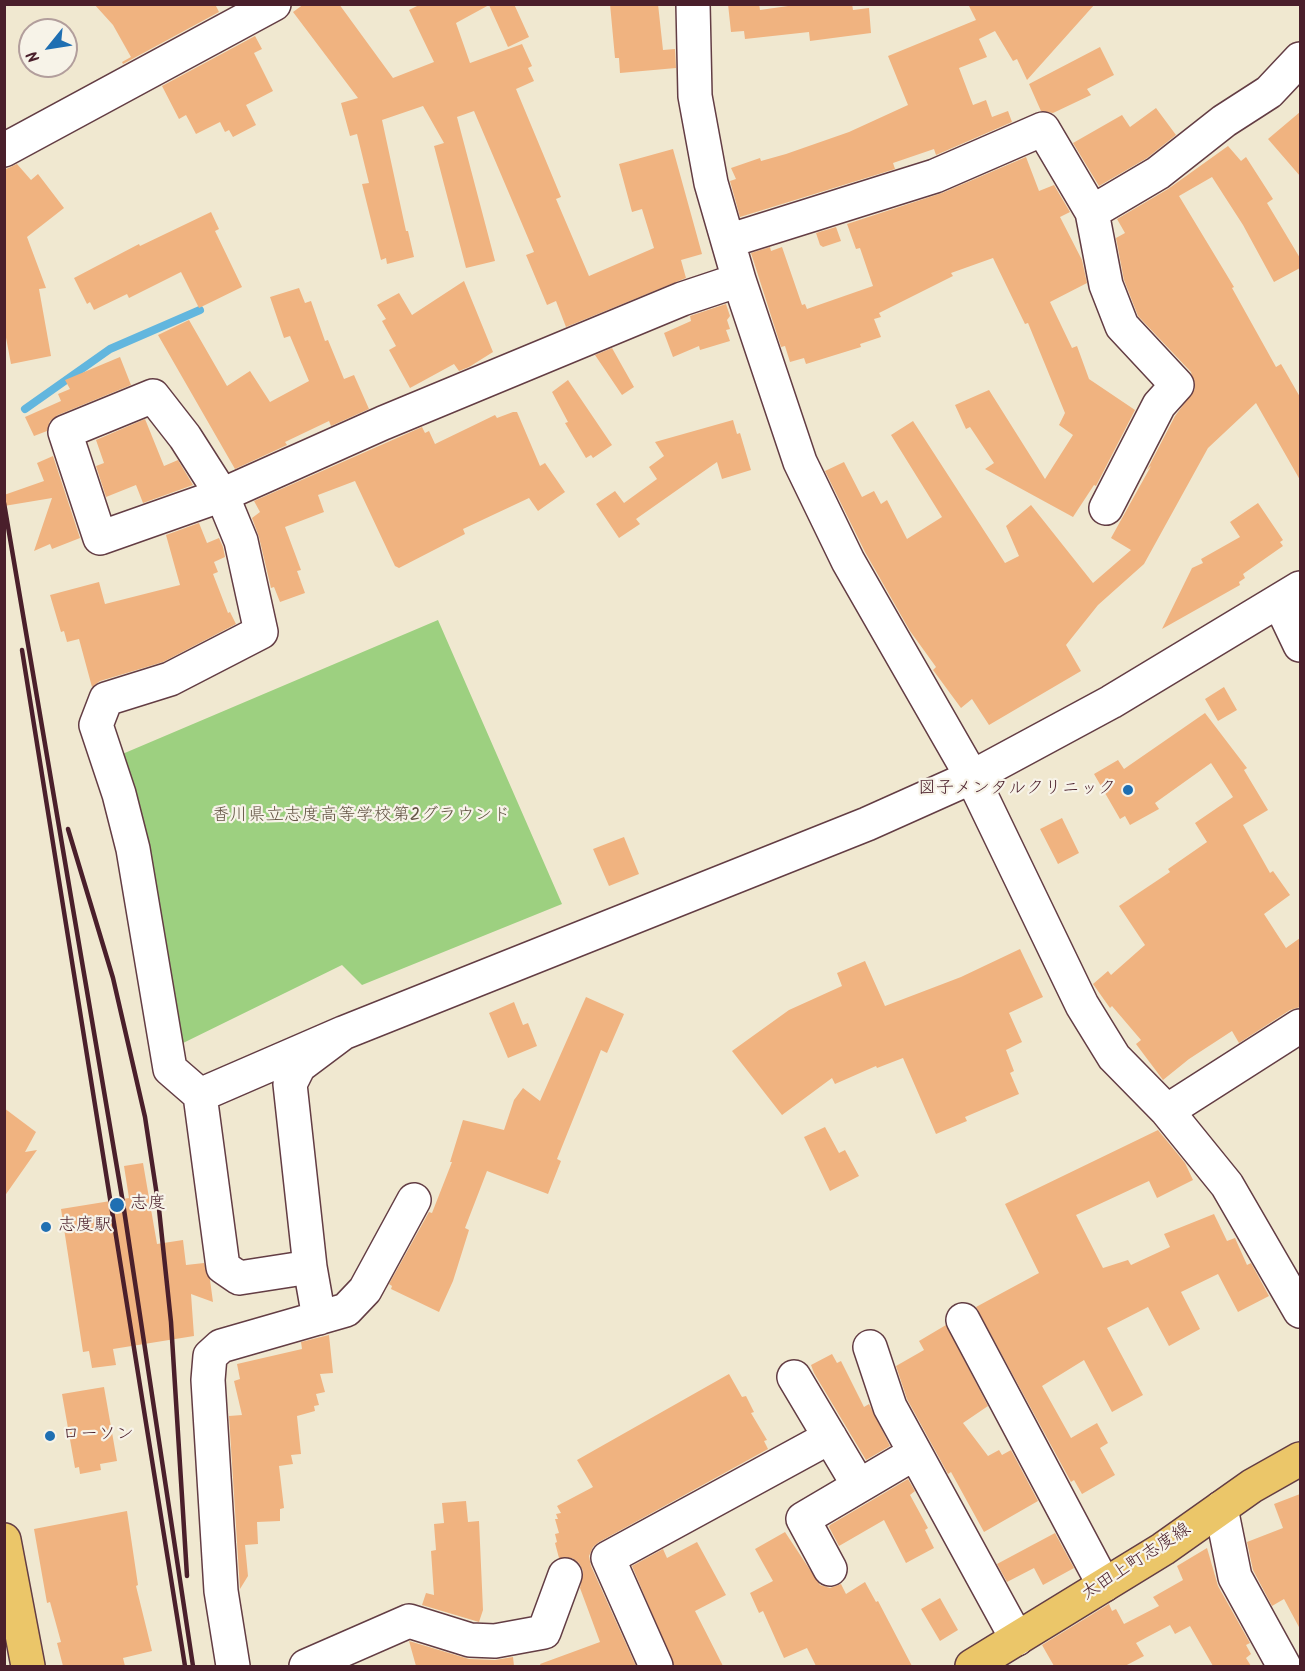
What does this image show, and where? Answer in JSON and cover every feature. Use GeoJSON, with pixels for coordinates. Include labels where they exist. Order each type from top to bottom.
{"type":"FeatureCollection","features":[{"type":"Feature","properties":{"kind":"main road","name":"太田上町志度線"},"geometry":{"type":"LineString","coordinates":[[972,1666],[1104,1585],[1252,1486],[1300,1459]]}},
{"type":"Feature","properties":{"kind":"main road"},"geometry":{"type":"LineString","coordinates":[[4,1540],[28,1666]]}},
{"type":"Feature","properties":{"kind":"street"},"geometry":{"type":"LineString","coordinates":[[4,150],[274,4]]}},
{"type":"Feature","properties":{"kind":"street"},"geometry":{"type":"LineString","coordinates":[[693,4],[695,96],[711,183],[739,280],[800,462],[848,561],[972,777],[1082,1005],[1114,1057],[1167,1111],[1227,1185],[1300,1311]]}},
{"type":"Feature","properties":{"kind":"street"},"geometry":{"type":"LineString","coordinates":[[1092,212],[1158,173],[1224,121],[1269,92],[1300,59]]}},
{"type":"Feature","properties":{"kind":"street"},"geometry":{"type":"LineString","coordinates":[[728,241],[935,176],[1043,129],[1092,212],[1106,285],[1122,326],[1177,385],[1159,405],[1106,508]]}},
{"type":"Feature","properties":{"kind":"street"},"geometry":{"type":"LineString","coordinates":[[309,1267],[239,1278],[223,1268],[200,1095],[170,1069],[133,849],[119,794],[96,725],[106,699],[170,679],[261,632],[242,541],[222,495],[184,437],[153,396],[65,432],[99,538],[222,495],[383,423],[682,299],[739,280]]}},
{"type":"Feature","properties":{"kind":"street"},"geometry":{"type":"LineString","coordinates":[[200,1095],[343,1033],[867,824],[972,777],[1111,702],[1290,595],[1300,645]]}},
{"type":"Feature","properties":{"kind":"street"},"geometry":{"type":"LineString","coordinates":[[1167,1111],[1300,1026]]}},
{"type":"Feature","properties":{"kind":"street"},"geometry":{"type":"LineString","coordinates":[[319,1318],[309,1267],[290,1084],[299,1065],[343,1033]]}},
{"type":"Feature","properties":{"kind":"street"},"geometry":{"type":"LineString","coordinates":[[232,1666],[220,1592],[208,1380],[210,1356],[221,1346],[346,1310],[365,1290],[414,1200]]}},
{"type":"Feature","properties":{"kind":"street"},"geometry":{"type":"LineString","coordinates":[[963,1320],[1104,1585]]}},
{"type":"Feature","properties":{"kind":"street"},"geometry":{"type":"LineString","coordinates":[[870,1347],[890,1407],[1017,1639]]}},
{"type":"Feature","properties":{"kind":"street"},"geometry":{"type":"LineString","coordinates":[[794,1377],[859,1486]]}},
{"type":"Feature","properties":{"kind":"street"},"geometry":{"type":"LineString","coordinates":[[656,1666],[608,1558],[830,1437]]}},
{"type":"Feature","properties":{"kind":"street"},"geometry":{"type":"LineString","coordinates":[[830,1569],[803,1519],[915,1453]]}},
{"type":"Feature","properties":{"kind":"street"},"geometry":{"type":"LineString","coordinates":[[1221,1508],[1235,1577],[1284,1666]]}},
{"type":"Feature","properties":{"kind":"street"},"geometry":{"type":"LineString","coordinates":[[306,1666],[409,1621],[470,1640],[495,1641],[544,1632],[565,1575]]}},
{"type":"Feature","properties":{"kind":"green space","name":"香川県立志度高等学校第2グラウンド"},"geometry":{"type":"Polygon","coordinates":[[[438,620],[562,904],[362,985],[342,965],[177,1046],[120,755],[438,620]]]}},
{"type":"Feature","properties":{"kind":"building"},"geometry":{"type":"Polygon","coordinates":[[[94,4],[215,4],[219,12],[123,64],[122,62],[131,57],[113,25],[94,4]]]}},
{"type":"Feature","properties":{"kind":"building"},"geometry":{"type":"Polygon","coordinates":[[[304,4],[339,4],[393,78],[434,62],[409,10],[421,4],[514,4],[529,37],[508,47],[489,5],[456,23],[470,63],[522,44],[532,66],[528,68],[534,81],[516,89],[561,197],[556,199],[589,276],[654,248],[642,209],[632,212],[619,164],[673,149],[702,254],[681,260],[686,278],[566,327],[556,301],[547,305],[526,255],[534,252],[474,111],[457,117],[495,261],[466,268],[434,146],[444,143],[423,106],[382,120],[406,231],[408,231],[414,257],[387,264],[386,258],[381,260],[362,184],[369,183],[357,134],[350,136],[341,103],[358,98],[293,12],[304,4]]]}},
{"type":"Feature","properties":{"kind":"building"},"geometry":{"type":"Polygon","coordinates":[[[610,4],[658,4],[663,50],[675,49],[676,68],[620,73],[619,58],[615,58],[610,4]]]}},
{"type":"Feature","properties":{"kind":"building"},"geometry":{"type":"Polygon","coordinates":[[[728,4],[759,4],[760,10],[802,4],[852,4],[853,10],[869,8],[871,33],[810,41],[809,32],[745,39],[744,31],[731,32],[728,4]]]}},
{"type":"Feature","properties":{"kind":"building"},"geometry":{"type":"Polygon","coordinates":[[[968,4],[1095,4],[1027,80],[1017,59],[1013,61],[995,31],[979,39],[987,57],[959,68],[973,105],[986,100],[992,117],[1008,111],[1012,122],[936,155],[934,149],[893,163],[895,169],[740,217],[730,181],[736,179],[731,168],[760,158],[761,161],[786,154],[849,132],[908,105],[888,56],[976,20],[968,4]]]}},
{"type":"Feature","properties":{"kind":"building"},"geometry":{"type":"Polygon","coordinates":[[[255,36],[262,49],[254,53],[273,91],[246,105],[256,125],[233,137],[229,130],[225,132],[220,122],[196,134],[186,115],[179,119],[162,86],[255,36]]]}},
{"type":"Feature","properties":{"kind":"building"},"geometry":{"type":"Polygon","coordinates":[[[1100,47],[1114,75],[1087,89],[1091,95],[1053,113],[1041,111],[1029,84],[1100,47]]]}},
{"type":"Feature","properties":{"kind":"building"},"geometry":{"type":"Polygon","coordinates":[[[1156,108],[1176,135],[1147,158],[1099,186],[1073,143],[1122,115],[1130,127],[1156,108]]]}},
{"type":"Feature","properties":{"kind":"building"},"geometry":{"type":"Polygon","coordinates":[[[1300,112],[1300,176],[1268,139],[1300,112]]]}},
{"type":"Feature","properties":{"kind":"building"},"geometry":{"type":"Polygon","coordinates":[[[1228,146],[1241,161],[1246,157],[1273,199],[1267,203],[1300,258],[1300,268],[1274,282],[1243,225],[1212,177],[1179,196],[1234,287],[1232,288],[1276,367],[1281,364],[1300,397],[1300,480],[1256,403],[1208,448],[1144,564],[1098,605],[1066,645],[1081,671],[989,725],[972,699],[961,708],[933,670],[936,667],[910,631],[865,552],[825,471],[844,462],[862,497],[874,491],[881,504],[887,500],[907,539],[942,517],[891,435],[913,421],[1005,563],[1019,556],[1006,526],[1031,505],[1093,583],[1131,550],[1111,538],[1151,466],[1147,470],[1175,416],[1195,389],[1191,372],[1138,316],[1124,280],[1116,238],[1125,233],[1117,219],[1168,189],[1228,146]]]}},
{"type":"Feature","properties":{"kind":"building"},"geometry":{"type":"Polygon","coordinates":[[[1026,157],[1039,191],[1054,185],[1070,212],[1060,217],[1082,260],[1087,283],[1050,302],[1072,348],[1077,346],[1089,379],[1135,410],[1096,486],[1094,485],[1073,517],[985,469],[994,463],[970,427],[966,429],[955,405],[989,390],[1045,479],[1073,435],[1059,425],[1065,413],[1028,323],[1025,324],[993,258],[951,273],[953,276],[879,313],[881,317],[874,319],[881,337],[860,344],[861,347],[806,364],[804,358],[790,362],[785,346],[781,347],[751,253],[770,247],[771,251],[782,247],[802,305],[805,304],[807,309],[873,286],[860,248],[856,249],[847,224],[942,193],[1026,157]]]}},
{"type":"Feature","properties":{"kind":"building"},"geometry":{"type":"Polygon","coordinates":[[[17,164],[31,180],[38,174],[64,208],[27,237],[46,288],[39,289],[51,356],[11,364],[4,327],[4,170],[17,164]]]}},
{"type":"Feature","properties":{"kind":"building"},"geometry":{"type":"Polygon","coordinates":[[[211,212],[219,229],[215,231],[242,287],[199,308],[181,272],[129,298],[127,294],[94,310],[90,302],[87,304],[74,278],[139,244],[140,246],[211,212]]]}},
{"type":"Feature","properties":{"kind":"building"},"geometry":{"type":"Polygon","coordinates":[[[836,227],[841,241],[823,247],[820,245],[816,233],[836,227]]]}},
{"type":"Feature","properties":{"kind":"building"},"geometry":{"type":"Polygon","coordinates":[[[464,281],[493,352],[459,371],[454,364],[410,388],[389,350],[396,346],[382,321],[386,319],[377,305],[399,293],[412,315],[464,281]]]}},
{"type":"Feature","properties":{"kind":"building"},"geometry":{"type":"Polygon","coordinates":[[[299,288],[305,303],[311,301],[325,341],[328,340],[344,379],[354,375],[369,409],[331,426],[329,421],[285,442],[287,445],[235,469],[158,335],[189,320],[227,386],[250,371],[270,402],[309,381],[290,336],[284,338],[270,297],[299,288]]]}},
{"type":"Feature","properties":{"kind":"building"},"geometry":{"type":"Polygon","coordinates":[[[726,304],[730,316],[727,320],[730,329],[726,330],[730,341],[700,350],[699,346],[673,357],[664,333],[691,321],[690,316],[726,304]]]}},
{"type":"Feature","properties":{"kind":"building"},"geometry":{"type":"Polygon","coordinates":[[[612,348],[634,387],[622,395],[595,355],[612,348]]]}},
{"type":"Feature","properties":{"kind":"building"},"geometry":{"type":"Polygon","coordinates":[[[120,357],[131,385],[58,415],[50,421],[47,431],[34,436],[25,417],[61,401],[58,394],[70,389],[65,380],[120,357]]]}},
{"type":"Feature","properties":{"kind":"building"},"geometry":{"type":"Polygon","coordinates":[[[568,380],[612,445],[593,458],[591,455],[586,458],[565,423],[568,422],[552,392],[568,380]]]}},
{"type":"Feature","properties":{"kind":"building"},"geometry":{"type":"Polygon","coordinates":[[[517,412],[540,466],[545,463],[565,492],[538,511],[529,498],[463,529],[465,534],[399,568],[395,566],[355,481],[318,495],[324,512],[285,527],[301,570],[297,571],[305,593],[280,602],[274,587],[271,588],[252,518],[260,512],[254,501],[422,427],[425,433],[429,431],[435,444],[495,415],[497,418],[517,412]]]}},
{"type":"Feature","properties":{"kind":"building"},"geometry":{"type":"Polygon","coordinates":[[[145,419],[164,466],[178,460],[193,485],[143,503],[136,485],[106,497],[96,466],[104,463],[96,440],[145,419]]]}},
{"type":"Feature","properties":{"kind":"building"},"geometry":{"type":"Polygon","coordinates":[[[733,420],[737,434],[740,433],[751,470],[722,479],[717,462],[636,519],[640,524],[619,538],[596,504],[615,491],[624,503],[657,479],[649,467],[664,456],[655,442],[733,420]]]}},
{"type":"Feature","properties":{"kind":"building"},"geometry":{"type":"Polygon","coordinates":[[[53,456],[80,538],[52,549],[50,544],[34,551],[52,498],[4,506],[4,495],[44,481],[37,463],[53,456]]]}},
{"type":"Feature","properties":{"kind":"building"},"geometry":{"type":"Polygon","coordinates":[[[1258,503],[1283,540],[1280,542],[1283,546],[1243,574],[1245,578],[1239,582],[1240,585],[1162,629],[1192,568],[1203,563],[1201,559],[1240,537],[1230,522],[1258,503]]]}},
{"type":"Feature","properties":{"kind":"building"},"geometry":{"type":"Polygon","coordinates":[[[199,523],[207,543],[219,538],[223,547],[225,557],[214,562],[218,572],[213,574],[228,613],[230,612],[236,624],[163,662],[100,681],[92,687],[79,639],[67,642],[64,631],[61,632],[50,595],[99,582],[105,604],[180,585],[166,535],[199,523]]]}},
{"type":"Feature","properties":{"kind":"building"},"geometry":{"type":"Polygon","coordinates":[[[1224,687],[1237,710],[1218,721],[1205,699],[1224,687]]]}},
{"type":"Feature","properties":{"kind":"building"},"geometry":{"type":"Polygon","coordinates":[[[1205,713],[1247,768],[1244,770],[1268,810],[1243,825],[1270,873],[1273,871],[1290,895],[1264,914],[1286,948],[1300,938],[1300,1007],[1290,1010],[1239,1043],[1232,1031],[1189,1059],[1163,1080],[1136,1044],[1141,1040],[1112,1006],[1110,1008],[1093,984],[1108,971],[1111,975],[1145,945],[1119,906],[1170,872],[1168,869],[1207,842],[1195,823],[1233,797],[1211,763],[1155,803],[1159,809],[1130,825],[1125,816],[1120,819],[1094,774],[1118,760],[1124,769],[1205,713]]]}},
{"type":"Feature","properties":{"kind":"building"},"geometry":{"type":"Polygon","coordinates":[[[1062,818],[1079,853],[1058,864],[1040,829],[1062,818]]]}},
{"type":"Feature","properties":{"kind":"building"},"geometry":{"type":"Polygon","coordinates":[[[624,837],[639,874],[609,886],[593,849],[624,837]]]}},
{"type":"Feature","properties":{"kind":"building"},"geometry":{"type":"Polygon","coordinates":[[[1020,949],[1043,997],[1009,1013],[1022,1042],[1006,1050],[1014,1071],[1010,1073],[1019,1094],[965,1117],[967,1121],[936,1134],[903,1058],[877,1068],[876,1066],[835,1084],[832,1078],[782,1115],[732,1051],[789,1010],[842,986],[837,973],[865,961],[885,1006],[961,977],[1020,949]]]}},
{"type":"Feature","properties":{"kind":"building"},"geometry":{"type":"Polygon","coordinates":[[[586,997],[624,1014],[607,1053],[601,1050],[557,1159],[561,1161],[548,1194],[487,1171],[465,1228],[469,1230],[453,1281],[439,1312],[391,1289],[392,1286],[389,1284],[429,1212],[432,1213],[452,1162],[450,1162],[463,1120],[504,1130],[514,1100],[523,1088],[540,1101],[586,997]]]}},
{"type":"Feature","properties":{"kind":"building"},"geometry":{"type":"Polygon","coordinates":[[[514,1002],[523,1025],[528,1023],[537,1046],[508,1058],[489,1013],[514,1002]]]}},
{"type":"Feature","properties":{"kind":"building"},"geometry":{"type":"Polygon","coordinates":[[[4,1108],[36,1132],[25,1152],[37,1150],[4,1197],[4,1108]]]}},
{"type":"Feature","properties":{"kind":"building"},"geometry":{"type":"Polygon","coordinates":[[[825,1127],[839,1153],[845,1150],[859,1176],[830,1191],[804,1137],[825,1127]]]}},
{"type":"Feature","properties":{"kind":"building"},"geometry":{"type":"Polygon","coordinates":[[[1158,1130],[1185,1163],[1193,1180],[1157,1198],[1149,1181],[1076,1215],[1103,1268],[1128,1260],[1131,1265],[1170,1247],[1164,1234],[1214,1214],[1227,1241],[1235,1238],[1247,1265],[1251,1263],[1269,1296],[1238,1312],[1218,1274],[1181,1292],[1200,1329],[1169,1346],[1148,1307],[1107,1328],[1143,1395],[1112,1412],[1084,1360],[1042,1386],[1071,1438],[1097,1423],[1108,1443],[1100,1448],[1115,1475],[1082,1494],[1074,1480],[1071,1482],[976,1307],[1039,1273],[1005,1204],[1158,1130]]]}},
{"type":"Feature","properties":{"kind":"building"},"geometry":{"type":"Polygon","coordinates":[[[143,1163],[157,1244],[183,1240],[186,1265],[204,1263],[210,1280],[213,1302],[191,1294],[194,1336],[113,1349],[116,1365],[92,1368],[89,1351],[83,1352],[61,1209],[129,1198],[124,1166],[143,1163]]]}},
{"type":"Feature","properties":{"kind":"building"},"geometry":{"type":"Polygon","coordinates":[[[946,1325],[988,1406],[963,1423],[988,1456],[999,1450],[1002,1455],[1011,1450],[1038,1501],[984,1532],[951,1472],[948,1474],[907,1399],[896,1366],[924,1350],[919,1341],[946,1325]]]}},
{"type":"Feature","properties":{"kind":"building"},"geometry":{"type":"Polygon","coordinates":[[[329,1335],[333,1373],[320,1374],[325,1392],[316,1394],[319,1405],[314,1406],[315,1411],[297,1416],[301,1454],[291,1455],[293,1464],[279,1466],[284,1508],[280,1509],[280,1521],[257,1522],[258,1544],[245,1545],[248,1576],[240,1589],[229,1416],[242,1415],[234,1381],[240,1379],[237,1364],[302,1349],[301,1342],[329,1335]]]}},
{"type":"Feature","properties":{"kind":"building"},"geometry":{"type":"Polygon","coordinates":[[[832,1354],[837,1363],[841,1361],[864,1407],[869,1404],[890,1446],[866,1460],[811,1365],[832,1354]]]}},
{"type":"Feature","properties":{"kind":"building"},"geometry":{"type":"Polygon","coordinates":[[[729,1374],[742,1397],[746,1396],[754,1412],[751,1413],[767,1440],[764,1441],[768,1449],[599,1542],[593,1547],[589,1556],[591,1566],[636,1666],[541,1666],[540,1664],[600,1642],[580,1588],[583,1571],[579,1563],[572,1558],[559,1558],[555,1543],[557,1542],[555,1534],[559,1533],[556,1514],[561,1513],[557,1506],[593,1487],[577,1460],[729,1374]]]}},
{"type":"Feature","properties":{"kind":"building"},"geometry":{"type":"Polygon","coordinates":[[[104,1387],[117,1461],[100,1464],[101,1470],[80,1474],[79,1467],[75,1468],[62,1394],[104,1387]]]}},
{"type":"Feature","properties":{"kind":"building"},"geometry":{"type":"Polygon","coordinates":[[[908,1479],[915,1491],[910,1495],[928,1528],[925,1530],[934,1548],[906,1563],[884,1520],[839,1546],[830,1525],[908,1479]]]}},
{"type":"Feature","properties":{"kind":"building"},"geometry":{"type":"Polygon","coordinates":[[[1300,1494],[1300,1629],[1284,1599],[1272,1606],[1253,1570],[1247,1542],[1283,1528],[1274,1504],[1300,1494]]]}},
{"type":"Feature","properties":{"kind":"building"},"geometry":{"type":"Polygon","coordinates":[[[466,1501],[468,1522],[479,1521],[483,1610],[479,1622],[422,1605],[426,1593],[434,1595],[431,1551],[436,1550],[434,1524],[444,1523],[442,1503],[466,1501]]]}},
{"type":"Feature","properties":{"kind":"building"},"geometry":{"type":"Polygon","coordinates":[[[127,1511],[138,1585],[136,1586],[152,1651],[123,1658],[125,1666],[63,1666],[57,1643],[61,1642],[50,1602],[47,1603],[34,1529],[127,1511]]]}},
{"type":"Feature","properties":{"kind":"building"},"geometry":{"type":"Polygon","coordinates":[[[785,1532],[820,1585],[830,1588],[841,1584],[846,1594],[865,1582],[876,1602],[878,1601],[912,1666],[816,1666],[807,1648],[784,1658],[763,1611],[759,1613],[750,1593],[773,1581],[755,1549],[785,1532]]]}},
{"type":"Feature","properties":{"kind":"building"},"geometry":{"type":"Polygon","coordinates":[[[1055,1533],[1074,1568],[1043,1585],[1034,1568],[1007,1582],[997,1564],[1055,1533]]]}},
{"type":"Feature","properties":{"kind":"building"},"geometry":{"type":"Polygon","coordinates":[[[697,1542],[726,1595],[695,1611],[723,1666],[674,1666],[632,1566],[663,1549],[667,1558],[697,1542]]]}},
{"type":"Feature","properties":{"kind":"building"},"geometry":{"type":"Polygon","coordinates":[[[1207,1548],[1218,1586],[1250,1643],[1246,1645],[1251,1654],[1246,1658],[1251,1666],[1213,1666],[1190,1626],[1175,1634],[1170,1625],[1136,1643],[1144,1656],[1125,1666],[1054,1666],[1042,1645],[1109,1604],[1112,1611],[1116,1609],[1124,1624],[1159,1606],[1153,1597],[1183,1580],[1177,1566],[1207,1548]]]}},
{"type":"Feature","properties":{"kind":"building"},"geometry":{"type":"Polygon","coordinates":[[[940,1598],[958,1630],[940,1641],[921,1609],[940,1598]]]}},
{"type":"Feature","properties":{"kind":"building"},"geometry":{"type":"Polygon","coordinates":[[[409,1641],[469,1659],[495,1660],[513,1657],[514,1666],[416,1666],[409,1641]]]}},
{"type":"Feature","properties":{"kind":"waterway"},"geometry":{"type":"LineString","coordinates":[[25,409],[110,349],[200,310]]}},
{"type":"Feature","properties":{"kind":"railway"},"geometry":{"type":"LineString","coordinates":[[4,503],[123,1203],[193,1666]]}},
{"type":"Feature","properties":{"kind":"railway"},"geometry":{"type":"LineString","coordinates":[[22,650],[185,1666]]}},
{"type":"Feature","properties":{"kind":"railway"},"geometry":{"type":"LineString","coordinates":[[68,829],[113,978],[145,1117],[159,1209],[171,1322],[187,1576]]}},
{"type":"Feature","properties":{"kind":"place","name":"図子メンタルクリニック"},"geometry":{"type":"Point","coordinates":[1128,790]}},
{"type":"Feature","properties":{"kind":"place","name":"志度"},"geometry":{"type":"Point","coordinates":[117,1205]}},
{"type":"Feature","properties":{"kind":"place","name":"志度駅"},"geometry":{"type":"Point","coordinates":[46,1227]}},
{"type":"Feature","properties":{"kind":"place","name":"ローソン"},"geometry":{"type":"Point","coordinates":[50,1436]}}]}
